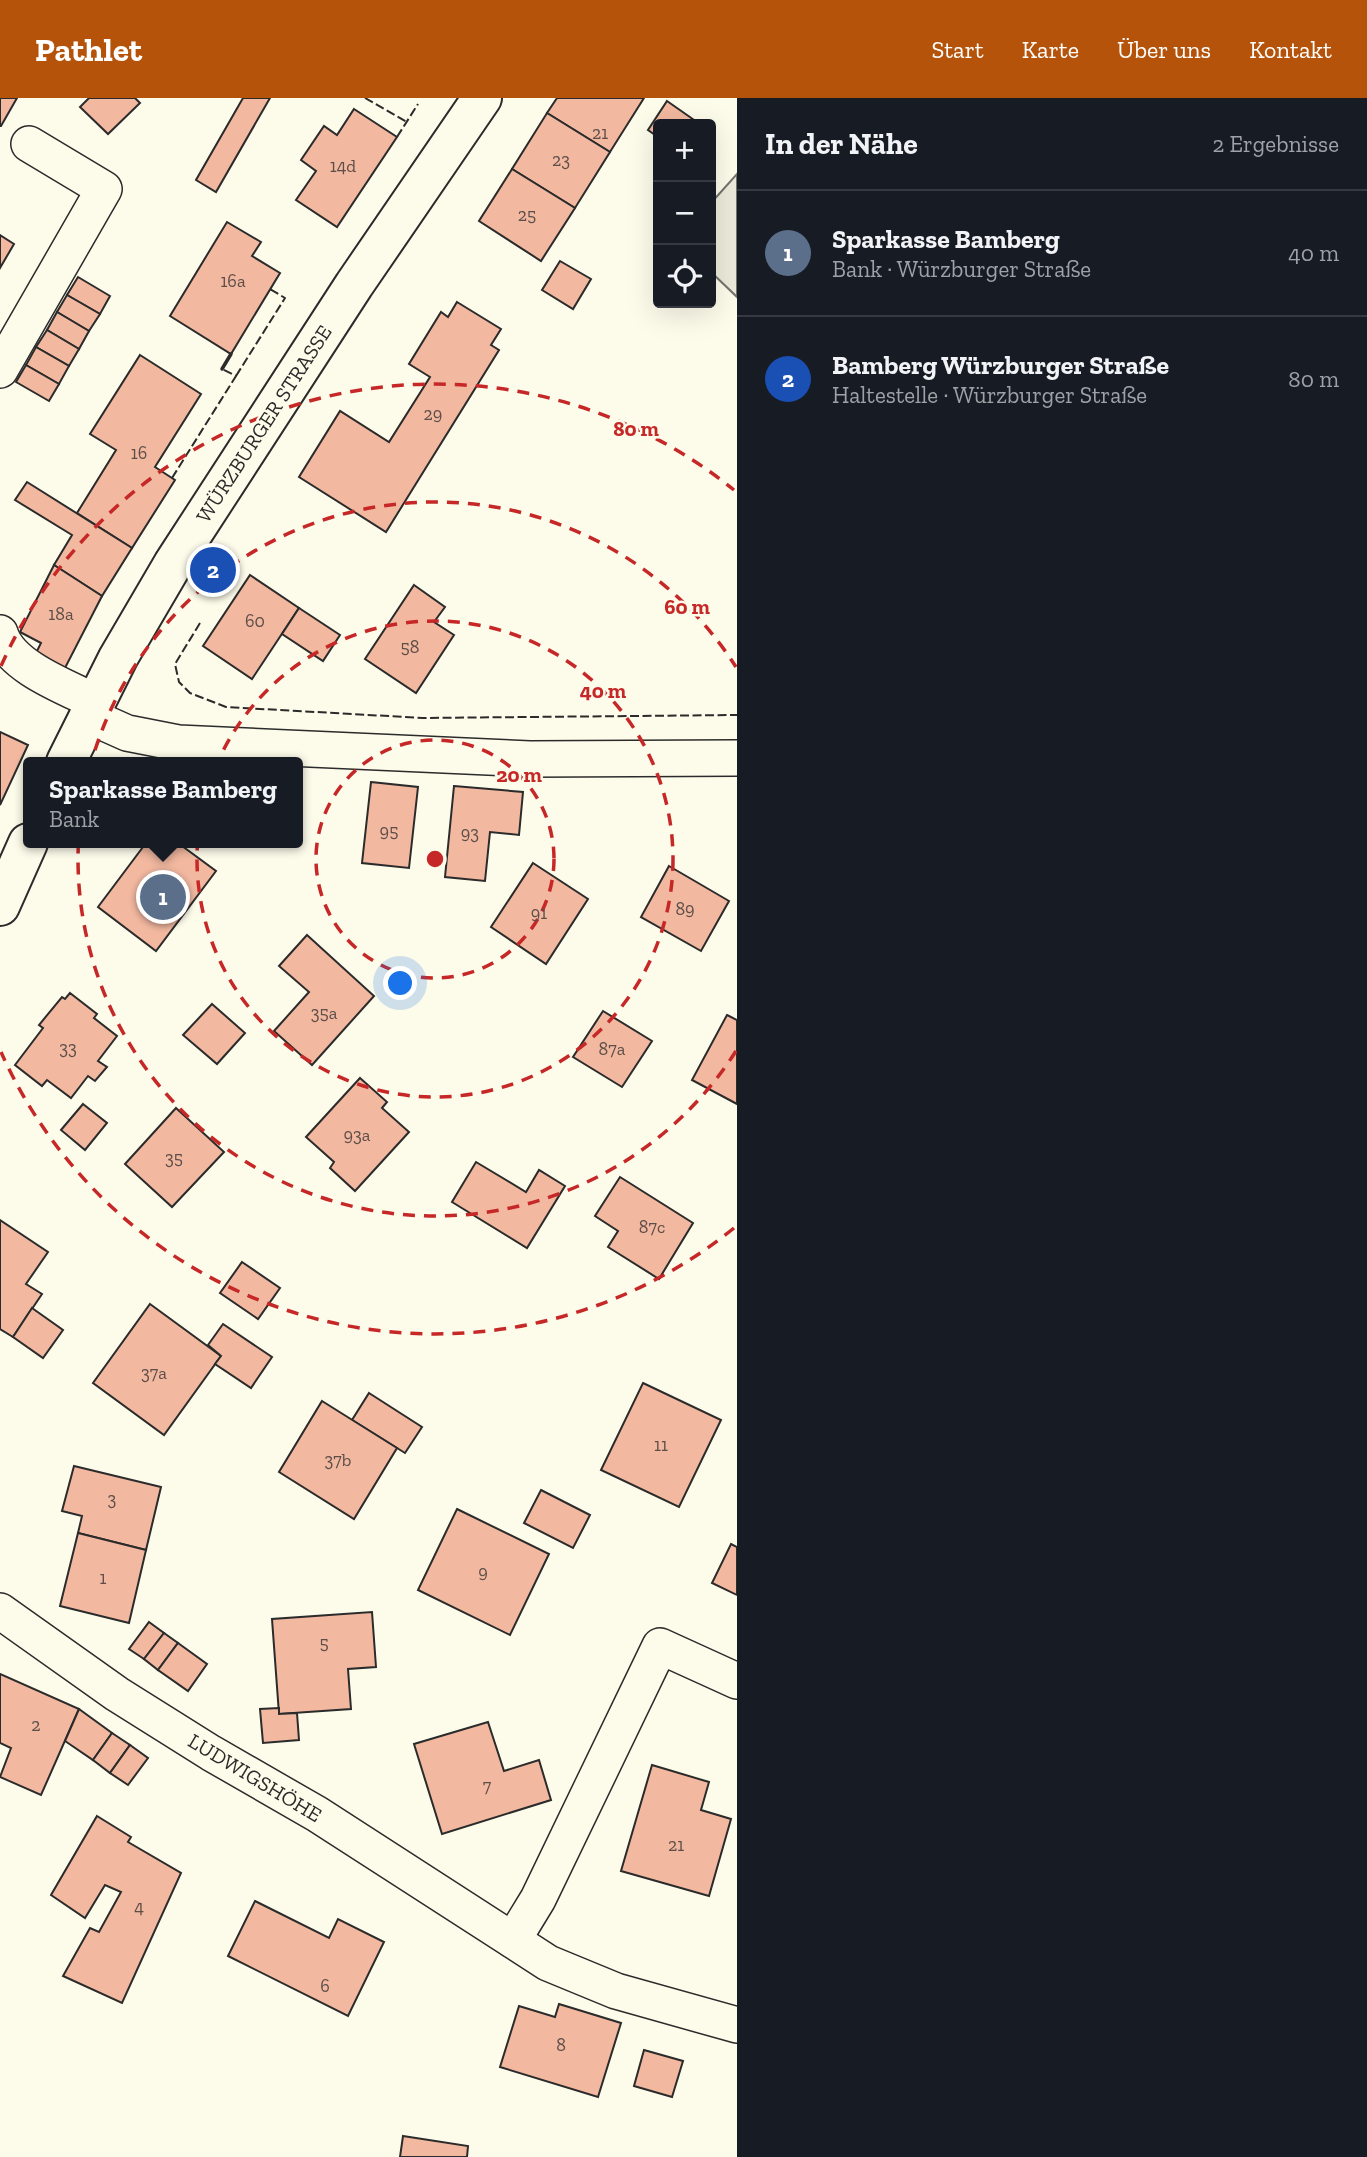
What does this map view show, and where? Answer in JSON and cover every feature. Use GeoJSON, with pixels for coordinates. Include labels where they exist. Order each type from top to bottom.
{"type":"FeatureCollection","features":[{"type":"Feature","properties":{"kind":"street","name":"WÜRZBURGER STRASSE"},"geometry":{"type":"LineString","coordinates":[[69,757],[118,658],[173,564],[354,285],[482,98]]}},
{"type":"Feature","properties":{"kind":"street"},"geometry":{"type":"LineString","coordinates":[[0,370],[104,190],[29,144]]}},
{"type":"Feature","properties":{"kind":"street"},"geometry":{"type":"LineString","coordinates":[[0,633],[2,640],[37,673],[127,733],[178,744],[530,759],[737,758]]}},
{"type":"Feature","properties":{"kind":"street"},"geometry":{"type":"LineString","coordinates":[[0,906],[26,848]]}},
{"type":"Feature","properties":{"kind":"street","name":"LUDWIGSHÖHE"},"geometry":{"type":"LineString","coordinates":[[0,1611],[117,1694],[211,1753],[317,1814],[548,1963],[616,1991],[737,2025]]}},
{"type":"Feature","properties":{"kind":"street"},"geometry":{"type":"LineString","coordinates":[[513,1940],[538,1899],[660,1646],[737,1681]]}},
{"type":"Feature","properties":{"kind":"shaded area"},"geometry":{"type":"Polygon","coordinates":[[[737,174],[737,297],[716,277],[716,197],[737,174]]]}},
{"type":"Feature","properties":{"kind":"building"},"geometry":{"type":"Polygon","coordinates":[[[0,98],[17,98],[1,126],[0,126],[0,98]]]}},
{"type":"Feature","properties":{"kind":"building"},"geometry":{"type":"Polygon","coordinates":[[[89,98],[135,98],[140,103],[108,134],[80,107],[89,98]]]}},
{"type":"Feature","properties":{"kind":"building"},"geometry":{"type":"Polygon","coordinates":[[[243,98],[270,98],[216,192],[196,180],[243,98]]]}},
{"type":"Feature","properties":{"kind":"building"},"geometry":{"type":"Polygon","coordinates":[[[557,98],[644,98],[610,152],[547,113],[557,98]]]}},
{"type":"Feature","properties":{"kind":"building"},"geometry":{"type":"Polygon","coordinates":[[[667,101],[693,119],[655,119],[667,101]]]}},
{"type":"Feature","properties":{"kind":"building"},"geometry":{"type":"Polygon","coordinates":[[[354,109],[397,137],[337,227],[296,200],[316,171],[301,160],[324,126],[337,135],[354,109]]]}},
{"type":"Feature","properties":{"kind":"building"},"geometry":{"type":"Polygon","coordinates":[[[547,113],[610,152],[575,208],[512,169],[547,113]]]}},
{"type":"Feature","properties":{"kind":"building"},"geometry":{"type":"Polygon","coordinates":[[[512,169],[575,208],[541,261],[479,221],[512,169]]]}},
{"type":"Feature","properties":{"kind":"building"},"geometry":{"type":"Polygon","coordinates":[[[227,222],[261,242],[252,256],[280,273],[231,354],[170,316],[227,222]]]}},
{"type":"Feature","properties":{"kind":"building"},"geometry":{"type":"Polygon","coordinates":[[[0,235],[14,244],[0,268],[0,235]]]}},
{"type":"Feature","properties":{"kind":"building"},"geometry":{"type":"Polygon","coordinates":[[[560,261],[591,279],[573,309],[542,290],[560,261]]]}},
{"type":"Feature","properties":{"kind":"building"},"geometry":{"type":"Polygon","coordinates":[[[78,277],[110,296],[100,314],[67,295],[78,277]]]}},
{"type":"Feature","properties":{"kind":"building"},"geometry":{"type":"Polygon","coordinates":[[[67,295],[100,314],[89,331],[57,312],[67,295]]]}},
{"type":"Feature","properties":{"kind":"building"},"geometry":{"type":"Polygon","coordinates":[[[457,302],[501,329],[491,345],[499,350],[386,532],[299,477],[340,411],[389,442],[430,377],[409,364],[441,312],[448,317],[457,302]]]}},
{"type":"Feature","properties":{"kind":"building"},"geometry":{"type":"Polygon","coordinates":[[[57,312],[89,331],[79,349],[47,330],[57,312]]]}},
{"type":"Feature","properties":{"kind":"building"},"geometry":{"type":"Polygon","coordinates":[[[47,330],[79,349],[69,366],[36,347],[47,330]]]}},
{"type":"Feature","properties":{"kind":"building"},"geometry":{"type":"Polygon","coordinates":[[[36,347],[69,366],[59,384],[26,365],[36,347]]]}},
{"type":"Feature","properties":{"kind":"building"},"geometry":{"type":"Polygon","coordinates":[[[140,355],[201,394],[155,467],[175,480],[132,548],[77,513],[116,450],[90,434],[140,355]]]}},
{"type":"Feature","properties":{"kind":"building"},"geometry":{"type":"Polygon","coordinates":[[[26,365],[59,384],[49,401],[16,382],[26,365]]]}},
{"type":"Feature","properties":{"kind":"building"},"geometry":{"type":"Polygon","coordinates":[[[27,482],[132,548],[102,596],[54,565],[72,535],[15,500],[27,482]]]}},
{"type":"Feature","properties":{"kind":"building"},"geometry":{"type":"Polygon","coordinates":[[[54,565],[102,596],[65,668],[36,653],[41,643],[20,632],[54,565]]]}},
{"type":"Feature","properties":{"kind":"building"},"geometry":{"type":"Polygon","coordinates":[[[250,575],[299,608],[252,679],[203,646],[250,575]]]}},
{"type":"Feature","properties":{"kind":"building"},"geometry":{"type":"Polygon","coordinates":[[[414,585],[445,607],[434,622],[454,635],[416,693],[365,659],[414,585]]]}},
{"type":"Feature","properties":{"kind":"building"},"geometry":{"type":"Polygon","coordinates":[[[299,608],[340,635],[323,661],[282,634],[299,608]]]}},
{"type":"Feature","properties":{"kind":"building"},"geometry":{"type":"Polygon","coordinates":[[[0,732],[28,745],[0,805],[0,732]]]}},
{"type":"Feature","properties":{"kind":"building"},"geometry":{"type":"Polygon","coordinates":[[[371,782],[418,787],[409,868],[362,863],[371,782]]]}},
{"type":"Feature","properties":{"kind":"building"},"geometry":{"type":"Polygon","coordinates":[[[454,786],[523,792],[519,835],[490,832],[485,881],[445,877],[454,786]]]}},
{"type":"Feature","properties":{"kind":"building"},"geometry":{"type":"Polygon","coordinates":[[[142,848],[185,848],[216,871],[156,951],[98,907],[142,848]]]}},
{"type":"Feature","properties":{"kind":"building"},"geometry":{"type":"Polygon","coordinates":[[[533,863],[588,899],[546,964],[491,927],[533,863]]]}},
{"type":"Feature","properties":{"kind":"building"},"geometry":{"type":"Polygon","coordinates":[[[669,866],[729,901],[701,951],[641,917],[669,866]]]}},
{"type":"Feature","properties":{"kind":"building"},"geometry":{"type":"Polygon","coordinates":[[[307,935],[374,996],[312,1065],[274,1031],[309,992],[279,966],[307,935]]]}},
{"type":"Feature","properties":{"kind":"building"},"geometry":{"type":"Polygon","coordinates":[[[70,993],[97,1014],[94,1018],[117,1036],[98,1061],[107,1067],[95,1081],[88,1076],[71,1098],[47,1080],[42,1086],[15,1065],[43,1028],[39,1025],[62,997],[65,999],[70,993]]]}},
{"type":"Feature","properties":{"kind":"building"},"geometry":{"type":"Polygon","coordinates":[[[212,1004],[245,1033],[217,1064],[183,1035],[212,1004]]]}},
{"type":"Feature","properties":{"kind":"building"},"geometry":{"type":"Polygon","coordinates":[[[603,1011],[652,1041],[622,1087],[573,1057],[603,1011]]]}},
{"type":"Feature","properties":{"kind":"building"},"geometry":{"type":"Polygon","coordinates":[[[727,1015],[737,1020],[737,1104],[692,1080],[727,1015]]]}},
{"type":"Feature","properties":{"kind":"building"},"geometry":{"type":"Polygon","coordinates":[[[360,1078],[387,1102],[382,1108],[409,1132],[355,1191],[330,1168],[334,1162],[306,1137],[360,1078]]]}},
{"type":"Feature","properties":{"kind":"building"},"geometry":{"type":"Polygon","coordinates":[[[83,1104],[107,1123],[85,1150],[61,1130],[83,1104]]]}},
{"type":"Feature","properties":{"kind":"building"},"geometry":{"type":"Polygon","coordinates":[[[176,1108],[224,1152],[172,1207],[125,1164],[176,1108]]]}},
{"type":"Feature","properties":{"kind":"building"},"geometry":{"type":"Polygon","coordinates":[[[476,1162],[526,1192],[539,1170],[565,1186],[527,1248],[452,1202],[476,1162]]]}},
{"type":"Feature","properties":{"kind":"building"},"geometry":{"type":"Polygon","coordinates":[[[620,1177],[693,1223],[659,1279],[608,1247],[618,1231],[595,1216],[620,1177]]]}},
{"type":"Feature","properties":{"kind":"building"},"geometry":{"type":"Polygon","coordinates":[[[0,1220],[48,1252],[26,1284],[42,1294],[13,1337],[0,1329],[0,1220]]]}},
{"type":"Feature","properties":{"kind":"building"},"geometry":{"type":"Polygon","coordinates":[[[242,1262],[280,1288],[258,1319],[220,1293],[242,1262]]]}},
{"type":"Feature","properties":{"kind":"building"},"geometry":{"type":"Polygon","coordinates":[[[150,1304],[221,1356],[164,1435],[93,1383],[150,1304]]]}},
{"type":"Feature","properties":{"kind":"building"},"geometry":{"type":"Polygon","coordinates":[[[32,1308],[63,1330],[43,1358],[13,1337],[32,1308]]]}},
{"type":"Feature","properties":{"kind":"building"},"geometry":{"type":"Polygon","coordinates":[[[223,1324],[272,1357],[251,1388],[215,1364],[221,1356],[208,1345],[223,1324]]]}},
{"type":"Feature","properties":{"kind":"building"},"geometry":{"type":"Polygon","coordinates":[[[643,1383],[721,1420],[679,1507],[601,1470],[643,1383]]]}},
{"type":"Feature","properties":{"kind":"building"},"geometry":{"type":"Polygon","coordinates":[[[369,1393],[422,1427],[405,1453],[352,1420],[369,1393]]]}},
{"type":"Feature","properties":{"kind":"building"},"geometry":{"type":"Polygon","coordinates":[[[322,1401],[397,1448],[354,1519],[279,1472],[322,1401]]]}},
{"type":"Feature","properties":{"kind":"building"},"geometry":{"type":"Polygon","coordinates":[[[74,1466],[161,1487],[146,1550],[78,1533],[82,1516],[62,1511],[74,1466]]]}},
{"type":"Feature","properties":{"kind":"building"},"geometry":{"type":"Polygon","coordinates":[[[541,1490],[590,1515],[573,1548],[524,1523],[541,1490]]]}},
{"type":"Feature","properties":{"kind":"building"},"geometry":{"type":"Polygon","coordinates":[[[457,1509],[549,1554],[510,1635],[418,1590],[457,1509]]]}},
{"type":"Feature","properties":{"kind":"building"},"geometry":{"type":"Polygon","coordinates":[[[78,1533],[146,1550],[129,1623],[60,1606],[78,1533]]]}},
{"type":"Feature","properties":{"kind":"building"},"geometry":{"type":"Polygon","coordinates":[[[731,1544],[737,1547],[737,1595],[712,1583],[731,1544]]]}},
{"type":"Feature","properties":{"kind":"building"},"geometry":{"type":"Polygon","coordinates":[[[372,1612],[376,1667],[348,1669],[351,1709],[279,1714],[272,1619],[372,1612]]]}},
{"type":"Feature","properties":{"kind":"building"},"geometry":{"type":"Polygon","coordinates":[[[149,1622],[164,1633],[144,1659],[129,1649],[149,1622]]]}},
{"type":"Feature","properties":{"kind":"building"},"geometry":{"type":"Polygon","coordinates":[[[164,1633],[178,1643],[158,1670],[144,1659],[164,1633]]]}},
{"type":"Feature","properties":{"kind":"building"},"geometry":{"type":"Polygon","coordinates":[[[178,1643],[207,1664],[188,1691],[158,1670],[178,1643]]]}},
{"type":"Feature","properties":{"kind":"building"},"geometry":{"type":"Polygon","coordinates":[[[0,1674],[79,1709],[41,1795],[0,1777],[11,1748],[0,1743],[0,1674]]]}},
{"type":"Feature","properties":{"kind":"building"},"geometry":{"type":"Polygon","coordinates":[[[279,1708],[279,1714],[297,1713],[299,1740],[263,1743],[260,1709],[279,1708]]]}},
{"type":"Feature","properties":{"kind":"building"},"geometry":{"type":"Polygon","coordinates":[[[79,1709],[112,1733],[93,1760],[65,1741],[79,1709]]]}},
{"type":"Feature","properties":{"kind":"building"},"geometry":{"type":"Polygon","coordinates":[[[488,1722],[504,1771],[539,1760],[551,1800],[442,1834],[414,1744],[488,1722]]]}},
{"type":"Feature","properties":{"kind":"building"},"geometry":{"type":"Polygon","coordinates":[[[112,1733],[130,1745],[110,1773],[93,1760],[112,1733]]]}},
{"type":"Feature","properties":{"kind":"building"},"geometry":{"type":"Polygon","coordinates":[[[130,1745],[148,1758],[128,1785],[110,1773],[130,1745]]]}},
{"type":"Feature","properties":{"kind":"building"},"geometry":{"type":"Polygon","coordinates":[[[652,1765],[709,1782],[701,1810],[731,1819],[709,1896],[621,1871],[652,1765]]]}},
{"type":"Feature","properties":{"kind":"building"},"geometry":{"type":"Polygon","coordinates":[[[97,1816],[131,1837],[128,1842],[181,1873],[122,2003],[63,1976],[90,1928],[99,1932],[121,1892],[105,1885],[85,1918],[51,1895],[97,1816]]]}},
{"type":"Feature","properties":{"kind":"building"},"geometry":{"type":"Polygon","coordinates":[[[255,1901],[329,1938],[338,1919],[384,1942],[348,2016],[228,1956],[255,1901]]]}},
{"type":"Feature","properties":{"kind":"building"},"geometry":{"type":"Polygon","coordinates":[[[559,2004],[621,2023],[598,2097],[500,2067],[519,2006],[555,2017],[559,2004]]]}},
{"type":"Feature","properties":{"kind":"building"},"geometry":{"type":"Polygon","coordinates":[[[644,2050],[683,2061],[672,2097],[634,2086],[644,2050]]]}},
{"type":"Feature","properties":{"kind":"building"},"geometry":{"type":"Polygon","coordinates":[[[403,2136],[468,2146],[467,2157],[400,2157],[403,2136]]]}},
{"type":"Feature","properties":{"kind":"fence"},"geometry":{"type":"LineString","coordinates":[[365,98],[407,122]]}},
{"type":"Feature","properties":{"kind":"fence"},"geometry":{"type":"LineString","coordinates":[[397,137],[418,104]]}},
{"type":"Feature","properties":{"kind":"fence"},"geometry":{"type":"LineString","coordinates":[[236,376],[285,298],[270,289]]}},
{"type":"Feature","properties":{"kind":"fence"},"geometry":{"type":"LineString","coordinates":[[172,478],[236,376],[222,369]]}},
{"type":"Feature","properties":{"kind":"fence"},"geometry":{"type":"LineString","coordinates":[[200,623],[175,664],[179,682],[190,693],[226,707],[423,718],[737,715]]}},
{"type":"Feature","properties":{"kind":"wall"},"geometry":{"type":"LineString","coordinates":[[222,369],[231,354]]}},
{"type":"Feature","properties":{"kind":"place","name":"Bamberg Würzburger Straße"},"geometry":{"type":"Point","coordinates":[213,570]}},
{"type":"Feature","properties":{"kind":"place","name":"Sparkasse Bamberg"},"geometry":{"type":"Point","coordinates":[163,897]}}]}
